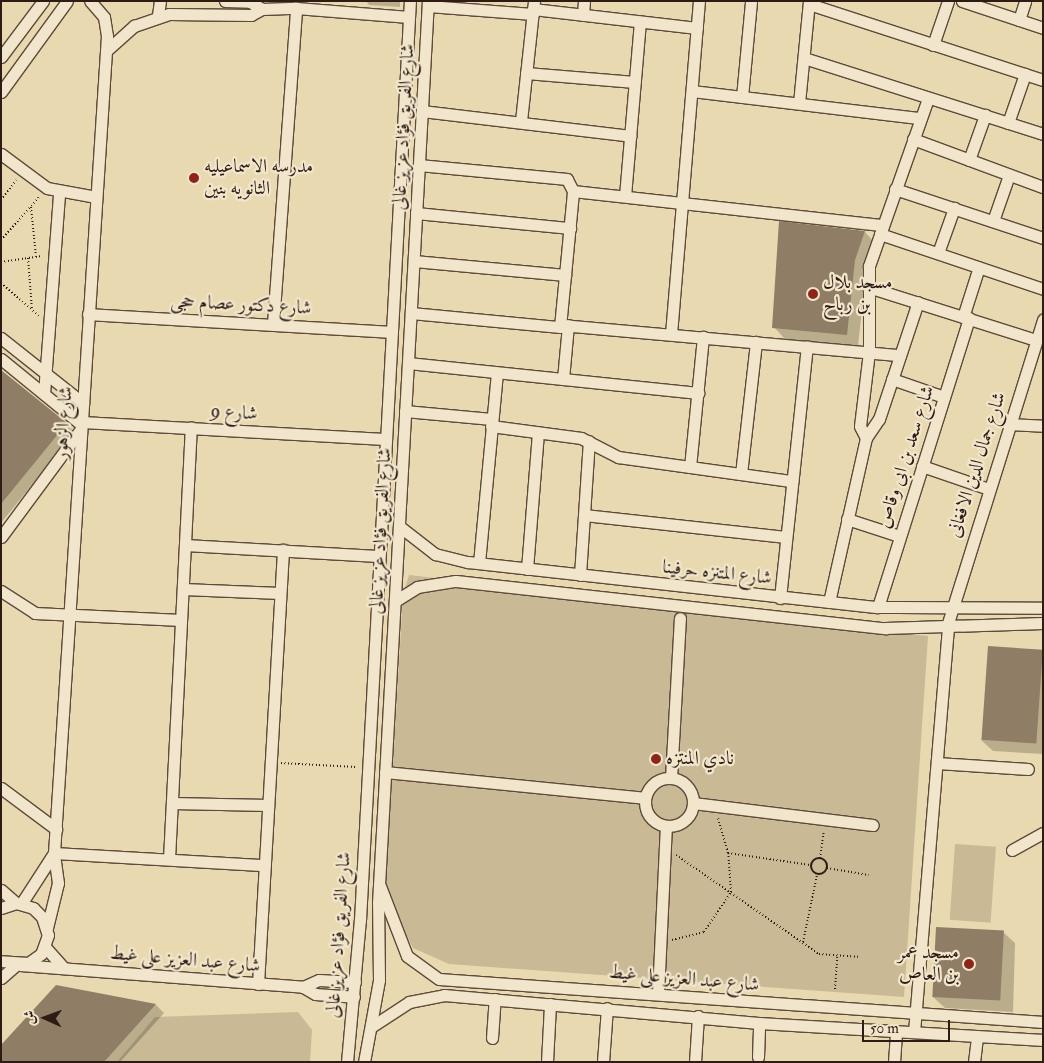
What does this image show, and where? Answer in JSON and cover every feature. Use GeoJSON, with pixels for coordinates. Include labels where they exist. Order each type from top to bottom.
{"type":"FeatureCollection","features":[{"type":"Feature","properties":{"kind":"street"},"geometry":{"type":"LineString","coordinates":[[1,57],[43,1]]}},
{"type":"Feature","properties":{"kind":"street"},"geometry":{"type":"LineString","coordinates":[[1,92],[67,1]]}},
{"type":"Feature","properties":{"kind":"street"},"geometry":{"type":"LineString","coordinates":[[90,1],[104,17],[107,28],[122,34]]}},
{"type":"Feature","properties":{"kind":"street"},"geometry":{"type":"LineString","coordinates":[[158,16],[160,1]]}},
{"type":"Feature","properties":{"kind":"street"},"geometry":{"type":"LineString","coordinates":[[225,1],[409,17]]}},
{"type":"Feature","properties":{"kind":"street","name":"شارع الفريق فؤاد عزيز غالى"},"geometry":{"type":"LineString","coordinates":[[347,1062],[356,982],[360,920],[370,692],[410,1]]}},
{"type":"Feature","properties":{"kind":"street"},"geometry":{"type":"LineString","coordinates":[[583,15],[584,1]]}},
{"type":"Feature","properties":{"kind":"street"},"geometry":{"type":"LineString","coordinates":[[671,334],[699,1]]}},
{"type":"Feature","properties":{"kind":"street"},"geometry":{"type":"LineString","coordinates":[[742,97],[751,1]]}},
{"type":"Feature","properties":{"kind":"street"},"geometry":{"type":"LineString","coordinates":[[933,44],[948,1]]}},
{"type":"Feature","properties":{"kind":"street"},"geometry":{"type":"LineString","coordinates":[[1019,20],[1025,1]]}},
{"type":"Feature","properties":{"kind":"street"},"geometry":{"type":"LineString","coordinates":[[963,2],[1043,28]]}},
{"type":"Feature","properties":{"kind":"street"},"geometry":{"type":"LineString","coordinates":[[799,103],[809,3],[1043,80]]}},
{"type":"Feature","properties":{"kind":"street"},"geometry":{"type":"LineString","coordinates":[[428,4],[533,8],[697,28]]}},
{"type":"Feature","properties":{"kind":"street","name":"شارع الفريق فؤاد عزيز غالى"},"geometry":{"type":"LineString","coordinates":[[364,1062],[369,1028],[380,980],[378,920],[385,772],[428,4]]}},
{"type":"Feature","properties":{"kind":"street"},"geometry":{"type":"LineString","coordinates":[[106,51],[122,34],[158,16],[251,15],[263,5]]}},
{"type":"Feature","properties":{"kind":"street"},"geometry":{"type":"LineString","coordinates":[[273,324],[296,8]]}},
{"type":"Feature","properties":{"kind":"street"},"geometry":{"type":"LineString","coordinates":[[521,121],[533,8]]}},
{"type":"Feature","properties":{"kind":"street"},"geometry":{"type":"LineString","coordinates":[[626,196],[640,22]]}},
{"type":"Feature","properties":{"kind":"street","name":"شارع الزهور"},"geometry":{"type":"LineString","coordinates":[[45,947],[47,928],[58,883],[54,853],[107,28]]}},
{"type":"Feature","properties":{"kind":"street"},"geometry":{"type":"LineString","coordinates":[[804,58],[1043,134]]}},
{"type":"Feature","properties":{"kind":"street"},"geometry":{"type":"LineString","coordinates":[[526,72],[635,82]]}},
{"type":"Feature","properties":{"kind":"street"},"geometry":{"type":"LineString","coordinates":[[1008,123],[1025,74]]}},
{"type":"Feature","properties":{"kind":"street"},"geometry":{"type":"LineString","coordinates":[[692,91],[920,118]]}},
{"type":"Feature","properties":{"kind":"street"},"geometry":{"type":"LineString","coordinates":[[866,438],[860,426],[869,352],[869,266],[912,139],[928,98]]}},
{"type":"Feature","properties":{"kind":"street"},"geometry":{"type":"LineString","coordinates":[[422,111],[521,121],[631,136]]}},
{"type":"Feature","properties":{"kind":"street"},"geometry":{"type":"LineString","coordinates":[[969,160],[984,115]]}},
{"type":"Feature","properties":{"kind":"street"},"geometry":{"type":"LineString","coordinates":[[912,139],[1043,187]]}},
{"type":"Feature","properties":{"kind":"street"},"geometry":{"type":"LineString","coordinates":[[1,154],[22,172],[47,188],[60,192],[96,196]]}},
{"type":"Feature","properties":{"kind":"street"},"geometry":{"type":"LineString","coordinates":[[419,165],[567,179],[573,191],[565,275],[562,379]]}},
{"type":"Feature","properties":{"kind":"street"},"geometry":{"type":"LineString","coordinates":[[993,222],[1009,175]]}},
{"type":"Feature","properties":{"kind":"street"},"geometry":{"type":"LineString","coordinates":[[895,189],[1043,238]]}},
{"type":"Feature","properties":{"kind":"street"},"geometry":{"type":"LineString","coordinates":[[573,191],[682,202],[881,230],[938,254],[1043,289]]}},
{"type":"Feature","properties":{"kind":"street"},"geometry":{"type":"LineString","coordinates":[[44,394],[60,192]]}},
{"type":"Feature","properties":{"kind":"street"},"geometry":{"type":"LineString","coordinates":[[938,254],[954,208]]}},
{"type":"Feature","properties":{"kind":"street"},"geometry":{"type":"LineString","coordinates":[[416,213],[570,228]]}},
{"type":"Feature","properties":{"kind":"street"},"geometry":{"type":"LineString","coordinates":[[398,225],[416,226]]}},
{"type":"Feature","properties":{"kind":"street"},"geometry":{"type":"LineString","coordinates":[[414,260],[565,275]]}},
{"type":"Feature","properties":{"kind":"street","name":"شارع سعد بن ابى وقاص"},"geometry":{"type":"LineString","coordinates":[[878,607],[944,397],[979,267]]}},
{"type":"Feature","properties":{"kind":"street"},"geometry":{"type":"LineString","coordinates":[[868,287],[1036,340]]}},
{"type":"Feature","properties":{"kind":"street"},"geometry":{"type":"LineString","coordinates":[[829,602],[866,438],[876,426],[918,302]]}},
{"type":"Feature","properties":{"kind":"street"},"geometry":{"type":"LineString","coordinates":[[411,313],[555,328],[564,325],[900,355]]}},
{"type":"Feature","properties":{"kind":"street","name":"شارع دكتور عصام حجى"},"geometry":{"type":"LineString","coordinates":[[88,314],[391,332]]}},
{"type":"Feature","properties":{"kind":"street","name":"شارع جمال الدين الافغانى"},"geometry":{"type":"LineString","coordinates":[[914,1032],[948,623],[986,488],[1043,319]]}},
{"type":"Feature","properties":{"kind":"street"},"geometry":{"type":"LineString","coordinates":[[690,467],[703,337]]}},
{"type":"Feature","properties":{"kind":"street"},"geometry":{"type":"LineString","coordinates":[[1,338],[83,403]]}},
{"type":"Feature","properties":{"kind":"street"},"geometry":{"type":"LineString","coordinates":[[741,474],[756,342]]}},
{"type":"Feature","properties":{"kind":"street"},"geometry":{"type":"LineString","coordinates":[[780,598],[807,346]]}},
{"type":"Feature","properties":{"kind":"street"},"geometry":{"type":"LineString","coordinates":[[1,359],[82,425],[1,537]]}},
{"type":"Feature","properties":{"kind":"street"},"geometry":{"type":"LineString","coordinates":[[408,363],[698,393]]}},
{"type":"Feature","properties":{"kind":"street"},"geometry":{"type":"LineString","coordinates":[[478,563],[497,372]]}},
{"type":"Feature","properties":{"kind":"street"},"geometry":{"type":"LineString","coordinates":[[892,379],[944,397]]}},
{"type":"Feature","properties":{"kind":"street"},"geometry":{"type":"LineString","coordinates":[[405,411],[491,422],[589,441],[618,457],[792,481]]}},
{"type":"Feature","properties":{"kind":"street"},"geometry":{"type":"LineString","coordinates":[[1008,424],[1043,426]]}},
{"type":"Feature","properties":{"kind":"street","name":"شارع 9"},"geometry":{"type":"LineString","coordinates":[[82,425],[191,428],[385,439]]}},
{"type":"Feature","properties":{"kind":"street"},"geometry":{"type":"LineString","coordinates":[[169,859],[191,428]]}},
{"type":"Feature","properties":{"kind":"street"},"geometry":{"type":"LineString","coordinates":[[527,569],[538,432]]}},
{"type":"Feature","properties":{"kind":"street"},"geometry":{"type":"LineString","coordinates":[[565,593],[574,574],[584,515],[589,441]]}},
{"type":"Feature","properties":{"kind":"street"},"geometry":{"type":"LineString","coordinates":[[922,466],[986,488]]}},
{"type":"Feature","properties":{"kind":"street"},"geometry":{"type":"LineString","coordinates":[[584,515],[786,537]]}},
{"type":"Feature","properties":{"kind":"street"},"geometry":{"type":"LineString","coordinates":[[847,519],[899,536]]}},
{"type":"Feature","properties":{"kind":"street","name":"شارع المتنزه حرفينا"},"geometry":{"type":"LineString","coordinates":[[399,526],[435,554],[478,563],[780,598],[878,607],[1043,608]]}},
{"type":"Feature","properties":{"kind":"street"},"geometry":{"type":"LineString","coordinates":[[185,544],[378,556]]}},
{"type":"Feature","properties":{"kind":"street"},"geometry":{"type":"LineString","coordinates":[[258,984],[282,550]]}},
{"type":"Feature","properties":{"kind":"street","name":"شارع المتنزه حرفينا"},"geometry":{"type":"LineString","coordinates":[[395,602],[417,587],[442,582],[565,593],[885,628],[948,623],[1043,623]]}},
{"type":"Feature","properties":{"kind":"street"},"geometry":{"type":"LineString","coordinates":[[183,589],[280,593]]}},
{"type":"Feature","properties":{"kind":"street"},"geometry":{"type":"LineString","coordinates":[[1,591],[28,611],[181,620]]}},
{"type":"Feature","properties":{"kind":"street"},"geometry":{"type":"LineString","coordinates":[[671,778],[680,618]]}},
{"type":"Feature","properties":{"kind":"street"},"geometry":{"type":"LineString","coordinates":[[370,692],[390,693]]}},
{"type":"Feature","properties":{"kind":"street"},"geometry":{"type":"LineString","coordinates":[[937,763],[1028,769]]}},
{"type":"Feature","properties":{"kind":"street"},"geometry":{"type":"LineString","coordinates":[[385,772],[644,798]]}},
{"type":"Feature","properties":{"kind":"street"},"geometry":{"type":"LineString","coordinates":[[671,778],[687,786],[693,803],[681,823],[666,826],[652,820],[644,798],[651,785],[671,778]]}},
{"type":"Feature","properties":{"kind":"street"},"geometry":{"type":"LineString","coordinates":[[365,785],[385,786]]}},
{"type":"Feature","properties":{"kind":"street"},"geometry":{"type":"LineString","coordinates":[[1,788],[56,829]]}},
{"type":"Feature","properties":{"kind":"street"},"geometry":{"type":"LineString","coordinates":[[172,803],[268,806]]}},
{"type":"Feature","properties":{"kind":"street"},"geometry":{"type":"LineString","coordinates":[[693,803],[873,825]]}},
{"type":"Feature","properties":{"kind":"street"},"geometry":{"type":"LineString","coordinates":[[658,994],[666,826]]}},
{"type":"Feature","properties":{"kind":"street"},"geometry":{"type":"LineString","coordinates":[[1012,850],[1043,832]]}},
{"type":"Feature","properties":{"kind":"street"},"geometry":{"type":"LineString","coordinates":[[54,853],[264,864]]}},
{"type":"Feature","properties":{"kind":"street","name":"شارع الزهور"},"geometry":{"type":"LineString","coordinates":[[18,903],[54,853]]}},
{"type":"Feature","properties":{"kind":"street","name":"شارع عبد العزيز على غيط"},"geometry":{"type":"LineString","coordinates":[[380,884],[400,944],[427,974],[452,981],[711,997],[1043,1022]]}},
{"type":"Feature","properties":{"kind":"street"},"geometry":{"type":"LineString","coordinates":[[1,890],[18,903],[38,912],[47,928]]}},
{"type":"Feature","properties":{"kind":"street"},"geometry":{"type":"LineString","coordinates":[[1,908],[18,903]]}},
{"type":"Feature","properties":{"kind":"street"},"geometry":{"type":"LineString","coordinates":[[360,920],[378,920]]}},
{"type":"Feature","properties":{"kind":"street"},"geometry":{"type":"LineString","coordinates":[[1,978],[18,965],[35,959],[45,947],[64,968]]}},
{"type":"Feature","properties":{"kind":"street","name":"شارع عبد العزيز على غيط"},"geometry":{"type":"LineString","coordinates":[[1,960],[18,965],[258,984],[303,986],[319,980],[356,982]]}},
{"type":"Feature","properties":{"kind":"street","name":"شارع عبد العزيز على غيط"},"geometry":{"type":"LineString","coordinates":[[303,986],[315,994],[354,997]]}},
{"type":"Feature","properties":{"kind":"street"},"geometry":{"type":"LineString","coordinates":[[573,1006],[574,988]]}},
{"type":"Feature","properties":{"kind":"street","name":"شارع عبد العزيز على غيط"},"geometry":{"type":"LineString","coordinates":[[369,1028],[388,1012],[420,998],[444,995],[759,1023],[1043,1040]]}},
{"type":"Feature","properties":{"kind":"street"},"geometry":{"type":"LineString","coordinates":[[695,1062],[704,1017],[711,997]]}},
{"type":"Feature","properties":{"kind":"street"},"geometry":{"type":"LineString","coordinates":[[492,1038],[495,999]]}},
{"type":"Feature","properties":{"kind":"street"},"geometry":{"type":"LineString","coordinates":[[546,1062],[550,1004]]}},
{"type":"Feature","properties":{"kind":"street"},"geometry":{"type":"LineString","coordinates":[[604,1062],[607,1008]]}},
{"type":"Feature","properties":{"kind":"street"},"geometry":{"type":"LineString","coordinates":[[758,1056],[759,1023]]}},
{"type":"Feature","properties":{"kind":"street"},"geometry":{"type":"LineString","coordinates":[[894,1062],[896,1031]]}},
{"type":"Feature","properties":{"kind":"street"},"geometry":{"type":"LineString","coordinates":[[974,1062],[977,1036]]}},
{"type":"Feature","properties":{"kind":"path"},"geometry":{"type":"LineString","coordinates":[[1,200],[22,172]]}},
{"type":"Feature","properties":{"kind":"path"},"geometry":{"type":"LineString","coordinates":[[1,240],[47,188]]}},
{"type":"Feature","properties":{"kind":"path"},"geometry":{"type":"LineString","coordinates":[[31,206],[36,257]]}},
{"type":"Feature","properties":{"kind":"path"},"geometry":{"type":"LineString","coordinates":[[1,262],[55,254]]}},
{"type":"Feature","properties":{"kind":"path"},"geometry":{"type":"LineString","coordinates":[[28,258],[32,310]]}},
{"type":"Feature","properties":{"kind":"path"},"geometry":{"type":"LineString","coordinates":[[1,282],[49,324]]}},
{"type":"Feature","properties":{"kind":"path"},"geometry":{"type":"LineString","coordinates":[[270,762],[366,768]]}},
{"type":"Feature","properties":{"kind":"path"},"geometry":{"type":"LineString","coordinates":[[661,941],[704,932],[731,892],[728,854],[714,806]]}},
{"type":"Feature","properties":{"kind":"path"},"geometry":{"type":"LineString","coordinates":[[825,819],[820,858],[827,868],[868,875]]}},
{"type":"Feature","properties":{"kind":"path"},"geometry":{"type":"LineString","coordinates":[[666,848],[819,954],[858,957]]}},
{"type":"Feature","properties":{"kind":"path"},"geometry":{"type":"LineString","coordinates":[[728,854],[810,865],[820,858]]}},
{"type":"Feature","properties":{"kind":"path"},"geometry":{"type":"LineString","coordinates":[[810,865],[818,875]]}},
{"type":"Feature","properties":{"kind":"path"},"geometry":{"type":"LineString","coordinates":[[804,942],[818,875],[827,868]]}},
{"type":"Feature","properties":{"kind":"path"},"geometry":{"type":"LineString","coordinates":[[835,989],[837,956]]}},
{"type":"Feature","properties":{"kind":"shaded area","name":"نادي المنتزه"},"geometry":{"type":"Polygon","coordinates":[[[409,575],[928,636],[904,997],[449,964],[413,948],[392,907],[386,883],[403,595],[409,575]]]}},
{"type":"Feature","properties":{"kind":"shaded area"},"geometry":{"type":"Polygon","coordinates":[[[955,844],[996,847],[991,923],[950,920],[955,844]]]}},
{"type":"Feature","properties":{"kind":"shaded area"},"geometry":{"type":"Polygon","coordinates":[[[298,1012],[312,1030],[310,1062],[117,1062],[155,1017],[298,1012]]]}},
{"type":"Feature","properties":{"kind":"building","name":"مسجد بلال بن رباح"},"geometry":{"type":"Polygon","coordinates":[[[779,221],[865,231],[855,260],[847,335],[772,328],[779,221]]]}},
{"type":"Feature","properties":{"kind":"building"},"geometry":{"type":"Polygon","coordinates":[[[1,370],[67,423],[1,504],[1,370]]]}},
{"type":"Feature","properties":{"kind":"building"},"geometry":{"type":"Polygon","coordinates":[[[988,646],[1043,650],[1036,744],[981,740],[988,646]]]}},
{"type":"Feature","properties":{"kind":"building","name":"مسجد عمر بن العاص"},"geometry":{"type":"Polygon","coordinates":[[[936,927],[1004,931],[1000,1000],[932,997],[936,927]]]}},
{"type":"Feature","properties":{"kind":"building"},"geometry":{"type":"Polygon","coordinates":[[[56,985],[156,1004],[104,1062],[1,1062],[1,1045],[56,985]]]}},
{"type":"Feature","properties":{"kind":"place","name":"مدرسه الاسماعيليه الثانويه بنين"},"geometry":{"type":"Point","coordinates":[194,178]}},
{"type":"Feature","properties":{"kind":"place","name":"مسجد بلال بن رباح"},"geometry":{"type":"Point","coordinates":[813,294]}},
{"type":"Feature","properties":{"kind":"place","name":"نادي المنتزه"},"geometry":{"type":"Point","coordinates":[656,759]}},
{"type":"Feature","properties":{"kind":"place","name":"مسجد عمر بن العاص"},"geometry":{"type":"Point","coordinates":[969,964]}}]}
